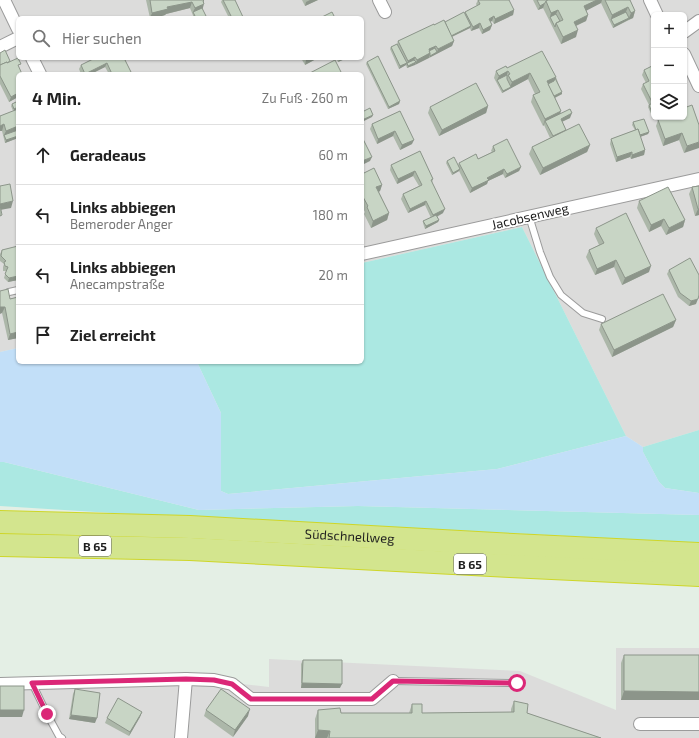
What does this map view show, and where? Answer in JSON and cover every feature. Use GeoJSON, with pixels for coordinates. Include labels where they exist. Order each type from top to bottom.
{"type":"FeatureCollection","features":[{"type":"Feature","properties":{"kind":"highway","name":"Südschnellweg"},"geometry":{"type":"LineString","coordinates":[[0,522],[242,541],[518,566],[699,574]]}},
{"type":"Feature","properties":{"kind":"highway","name":"Südschnellweg"},"geometry":{"type":"LineString","coordinates":[[0,545],[190,538]]}},
{"type":"Feature","properties":{"kind":"highway","name":"Südschnellweg"},"geometry":{"type":"LineString","coordinates":[[242,541],[513,545],[699,554]]}},
{"type":"Feature","properties":{"kind":"street"},"geometry":{"type":"LineString","coordinates":[[4,0],[16,25]]}},
{"type":"Feature","properties":{"kind":"street"},"geometry":{"type":"LineString","coordinates":[[379,0],[384,12]]}},
{"type":"Feature","properties":{"kind":"street"},"geometry":{"type":"LineString","coordinates":[[650,0],[656,12]]}},
{"type":"Feature","properties":{"kind":"street"},"geometry":{"type":"LineString","coordinates":[[687,30],[699,21]]}},
{"type":"Feature","properties":{"kind":"street"},"geometry":{"type":"LineString","coordinates":[[0,46],[16,39]]}},
{"type":"Feature","properties":{"kind":"street"},"geometry":{"type":"LineString","coordinates":[[33,60],[39,72]]}},
{"type":"Feature","properties":{"kind":"street"},"geometry":{"type":"LineString","coordinates":[[687,60],[699,86]]}},
{"type":"Feature","properties":{"kind":"street","name":"Jacobsenweg"},"geometry":{"type":"LineString","coordinates":[[364,254],[699,179]]}},
{"type":"Feature","properties":{"kind":"street"},"geometry":{"type":"LineString","coordinates":[[0,684],[186,679],[214,680],[232,684],[251,699],[372,699],[393,681]]}},
{"type":"Feature","properties":{"kind":"street"},"geometry":{"type":"LineString","coordinates":[[181,738],[186,679]]}},
{"type":"Feature","properties":{"kind":"street"},"geometry":{"type":"LineString","coordinates":[[640,724],[699,724]]}},
{"type":"Feature","properties":{"kind":"lane"},"geometry":{"type":"LineString","coordinates":[[529,216],[540,252],[550,277],[561,295],[583,313],[602,319]]}},
{"type":"Feature","properties":{"kind":"lane"},"geometry":{"type":"LineString","coordinates":[[10,292],[16,290]]}},
{"type":"Feature","properties":{"kind":"lane"},"geometry":{"type":"LineString","coordinates":[[393,681],[517,683]]}},
{"type":"Feature","properties":{"kind":"lane"},"geometry":{"type":"LineString","coordinates":[[32,683],[47,714],[59,736],[62,738]]}},
{"type":"Feature","properties":{"kind":"shaded area"},"geometry":{"type":"Polygon","coordinates":[[[0,0],[699,0],[699,430],[643,447],[626,436],[522,227],[364,263],[364,72],[16,72],[16,348],[0,352],[0,0]]]}},
{"type":"Feature","properties":{"kind":"shaded area"},"geometry":{"type":"Polygon","coordinates":[[[522,227],[626,436],[497,469],[228,494],[221,491],[221,413],[198,364],[364,364],[364,263],[522,227]]]}},
{"type":"Feature","properties":{"kind":"shaded area"},"geometry":{"type":"Polygon","coordinates":[[[16,348],[16,364],[198,364],[221,413],[221,491],[228,494],[497,469],[626,436],[643,447],[643,452],[659,482],[665,488],[699,493],[699,515],[358,506],[199,510],[0,462],[0,352],[16,348]]]}},
{"type":"Feature","properties":{"kind":"shaded area"},"geometry":{"type":"Polygon","coordinates":[[[699,430],[699,493],[665,488],[659,482],[643,452],[643,447],[699,430]]]}},
{"type":"Feature","properties":{"kind":"shaded area"},"geometry":{"type":"Polygon","coordinates":[[[0,462],[199,510],[358,506],[699,515],[699,543],[128,514],[0,506],[0,462]]]}},
{"type":"Feature","properties":{"kind":"shaded area"},"geometry":{"type":"Polygon","coordinates":[[[616,648],[699,648],[699,738],[0,738],[0,682],[224,682],[269,687],[269,659],[520,671],[616,710],[616,648]]]}},
{"type":"Feature","properties":{"kind":"building"},"geometry":{"type":"Polygon","coordinates":[[[150,0],[204,0],[204,4],[195,8],[192,2],[167,7],[168,9],[152,13],[150,0]]]}},
{"type":"Feature","properties":{"kind":"building"},"geometry":{"type":"Polygon","coordinates":[[[223,0],[235,0],[243,16],[231,16],[223,0]]]}},
{"type":"Feature","properties":{"kind":"building"},"geometry":{"type":"Polygon","coordinates":[[[478,0],[509,0],[514,10],[495,19],[494,16],[489,19],[492,25],[483,30],[480,23],[473,27],[465,12],[480,4],[478,0]]]}},
{"type":"Feature","properties":{"kind":"building"},"geometry":{"type":"Polygon","coordinates":[[[537,0],[548,0],[540,6],[537,0]]]}},
{"type":"Feature","properties":{"kind":"building"},"geometry":{"type":"Polygon","coordinates":[[[597,0],[584,6],[588,15],[574,22],[578,30],[563,37],[556,23],[563,20],[558,10],[551,13],[546,1],[597,0]]]}},
{"type":"Feature","properties":{"kind":"building"},"geometry":{"type":"Polygon","coordinates":[[[605,0],[630,0],[635,11],[631,13],[628,7],[612,15],[605,0]]]}},
{"type":"Feature","properties":{"kind":"building"},"geometry":{"type":"Polygon","coordinates":[[[202,8],[206,16],[195,16],[193,12],[202,8]]]}},
{"type":"Feature","properties":{"kind":"building"},"geometry":{"type":"Polygon","coordinates":[[[332,12],[334,16],[324,16],[332,12]]]}},
{"type":"Feature","properties":{"kind":"building"},"geometry":{"type":"Polygon","coordinates":[[[464,12],[471,26],[451,36],[445,22],[464,12]]]}},
{"type":"Feature","properties":{"kind":"building"},"geometry":{"type":"Polygon","coordinates":[[[626,12],[629,18],[614,25],[611,19],[626,12]]]}},
{"type":"Feature","properties":{"kind":"building"},"geometry":{"type":"Polygon","coordinates":[[[556,14],[560,21],[556,23],[555,27],[550,17],[556,14]]]}},
{"type":"Feature","properties":{"kind":"building"},"geometry":{"type":"Polygon","coordinates":[[[444,20],[454,41],[438,49],[436,46],[429,49],[430,53],[417,60],[415,57],[408,61],[398,41],[444,20]]]}},
{"type":"Feature","properties":{"kind":"building"},"geometry":{"type":"Polygon","coordinates":[[[397,44],[407,63],[400,66],[391,47],[397,44]]]}},
{"type":"Feature","properties":{"kind":"building"},"geometry":{"type":"Polygon","coordinates":[[[435,48],[437,52],[430,56],[429,51],[435,48]]]}},
{"type":"Feature","properties":{"kind":"building"},"geometry":{"type":"Polygon","coordinates":[[[5,50],[10,61],[0,65],[0,53],[5,50]]]}},
{"type":"Feature","properties":{"kind":"building"},"geometry":{"type":"Polygon","coordinates":[[[542,51],[556,77],[547,81],[561,111],[545,119],[533,95],[540,92],[530,73],[512,82],[508,75],[510,74],[508,71],[499,76],[496,71],[506,66],[507,68],[542,51]]]}},
{"type":"Feature","properties":{"kind":"building"},"geometry":{"type":"Polygon","coordinates":[[[378,56],[400,101],[389,107],[367,62],[378,56]]]}},
{"type":"Feature","properties":{"kind":"building"},"geometry":{"type":"Polygon","coordinates":[[[16,59],[19,60],[21,64],[18,65],[21,72],[16,72],[16,94],[11,97],[0,76],[0,65],[16,59]]]}},
{"type":"Feature","properties":{"kind":"building"},"geometry":{"type":"Polygon","coordinates":[[[91,60],[125,60],[131,72],[111,72],[107,63],[89,72],[84,72],[81,65],[91,60]]]}},
{"type":"Feature","properties":{"kind":"building"},"geometry":{"type":"Polygon","coordinates":[[[335,60],[341,72],[312,72],[335,60]]]}},
{"type":"Feature","properties":{"kind":"building"},"geometry":{"type":"Polygon","coordinates":[[[414,60],[416,62],[408,66],[407,63],[414,60]]]}},
{"type":"Feature","properties":{"kind":"building"},"geometry":{"type":"Polygon","coordinates":[[[651,66],[651,100],[643,84],[649,81],[644,70],[651,66]]]}},
{"type":"Feature","properties":{"kind":"building"},"geometry":{"type":"Polygon","coordinates":[[[507,75],[507,79],[511,87],[503,91],[497,80],[507,75]]]}},
{"type":"Feature","properties":{"kind":"building"},"geometry":{"type":"Polygon","coordinates":[[[555,78],[562,92],[554,96],[548,84],[554,81],[555,78]]]}},
{"type":"Feature","properties":{"kind":"building"},"geometry":{"type":"Polygon","coordinates":[[[476,83],[488,106],[442,130],[430,107],[476,83]]]}},
{"type":"Feature","properties":{"kind":"building"},"geometry":{"type":"Polygon","coordinates":[[[16,102],[16,108],[14,109],[12,104],[16,102]]]}},
{"type":"Feature","properties":{"kind":"building"},"geometry":{"type":"Polygon","coordinates":[[[692,105],[699,125],[699,142],[687,146],[682,133],[665,139],[658,120],[687,120],[687,107],[692,105]]]}},
{"type":"Feature","properties":{"kind":"building"},"geometry":{"type":"Polygon","coordinates":[[[370,108],[373,115],[364,119],[364,111],[370,108]]]}},
{"type":"Feature","properties":{"kind":"building"},"geometry":{"type":"Polygon","coordinates":[[[570,109],[572,113],[561,119],[566,130],[553,136],[545,121],[570,109]]]}},
{"type":"Feature","properties":{"kind":"building"},"geometry":{"type":"Polygon","coordinates":[[[16,110],[16,127],[6,131],[4,124],[0,126],[0,116],[16,110]]]}},
{"type":"Feature","properties":{"kind":"building"},"geometry":{"type":"Polygon","coordinates":[[[400,111],[414,140],[402,145],[395,131],[378,139],[372,124],[400,111]]]}},
{"type":"Feature","properties":{"kind":"building"},"geometry":{"type":"Polygon","coordinates":[[[644,119],[649,132],[640,135],[633,122],[644,119]]]}},
{"type":"Feature","properties":{"kind":"building"},"geometry":{"type":"Polygon","coordinates":[[[579,124],[590,145],[543,168],[532,147],[579,124]]]}},
{"type":"Feature","properties":{"kind":"building"},"geometry":{"type":"Polygon","coordinates":[[[638,129],[645,150],[632,155],[632,152],[617,157],[611,139],[638,129]]]}},
{"type":"Feature","properties":{"kind":"building"},"geometry":{"type":"Polygon","coordinates":[[[16,131],[16,137],[6,140],[4,135],[16,131]]]}},
{"type":"Feature","properties":{"kind":"building"},"geometry":{"type":"Polygon","coordinates":[[[507,139],[521,167],[507,174],[504,169],[487,178],[489,180],[472,188],[459,163],[476,154],[478,159],[495,151],[493,146],[507,139]]]}},
{"type":"Feature","properties":{"kind":"building"},"geometry":{"type":"Polygon","coordinates":[[[364,141],[372,157],[364,160],[364,141]]]}},
{"type":"Feature","properties":{"kind":"building"},"geometry":{"type":"Polygon","coordinates":[[[420,151],[433,179],[431,180],[445,209],[433,215],[426,201],[410,209],[403,194],[422,185],[415,171],[398,179],[391,165],[420,151]]]}},
{"type":"Feature","properties":{"kind":"building"},"geometry":{"type":"Polygon","coordinates":[[[454,157],[460,169],[453,173],[447,161],[454,157]]]}},
{"type":"Feature","properties":{"kind":"building"},"geometry":{"type":"Polygon","coordinates":[[[374,168],[382,185],[376,187],[389,213],[373,221],[364,199],[364,173],[374,168]]]}},
{"type":"Feature","properties":{"kind":"building"},"geometry":{"type":"Polygon","coordinates":[[[10,184],[13,201],[0,204],[0,186],[10,184]]]}},
{"type":"Feature","properties":{"kind":"building"},"geometry":{"type":"Polygon","coordinates":[[[699,186],[699,209],[698,209],[692,187],[699,186]]]}},
{"type":"Feature","properties":{"kind":"building"},"geometry":{"type":"Polygon","coordinates":[[[668,187],[685,220],[669,228],[664,219],[651,225],[639,201],[668,187]]]}},
{"type":"Feature","properties":{"kind":"building"},"geometry":{"type":"Polygon","coordinates":[[[0,205],[2,215],[0,216],[0,205]]]}},
{"type":"Feature","properties":{"kind":"building"},"geometry":{"type":"Polygon","coordinates":[[[626,213],[651,266],[625,278],[616,260],[597,269],[589,250],[604,243],[596,228],[626,213]]]}},
{"type":"Feature","properties":{"kind":"building"},"geometry":{"type":"Polygon","coordinates":[[[436,215],[439,220],[426,226],[423,221],[436,215]]]}},
{"type":"Feature","properties":{"kind":"building"},"geometry":{"type":"Polygon","coordinates":[[[16,246],[16,276],[9,278],[5,274],[8,267],[5,266],[4,262],[6,261],[1,256],[2,250],[16,246]]]}},
{"type":"Feature","properties":{"kind":"building"},"geometry":{"type":"Polygon","coordinates":[[[690,258],[699,275],[698,299],[691,301],[680,293],[669,270],[690,258]]]}},
{"type":"Feature","properties":{"kind":"building"},"geometry":{"type":"Polygon","coordinates":[[[8,289],[10,299],[16,298],[16,332],[10,334],[5,307],[0,307],[0,291],[8,289]]]}},
{"type":"Feature","properties":{"kind":"building"},"geometry":{"type":"Polygon","coordinates":[[[663,294],[676,320],[614,350],[601,324],[663,294]]]}},
{"type":"Feature","properties":{"kind":"building"},"geometry":{"type":"Polygon","coordinates":[[[624,655],[699,655],[699,692],[624,691],[624,655]]]}},
{"type":"Feature","properties":{"kind":"building"},"geometry":{"type":"Polygon","coordinates":[[[303,660],[342,660],[342,684],[302,683],[303,660]]]}},
{"type":"Feature","properties":{"kind":"building"},"geometry":{"type":"Polygon","coordinates":[[[0,686],[24,686],[24,710],[0,710],[0,686]]]}},
{"type":"Feature","properties":{"kind":"building"},"geometry":{"type":"Polygon","coordinates":[[[75,689],[100,693],[97,718],[71,715],[75,689]]]}},
{"type":"Feature","properties":{"kind":"building"},"geometry":{"type":"Polygon","coordinates":[[[221,689],[250,709],[235,730],[206,710],[221,689]]]}},
{"type":"Feature","properties":{"kind":"building"},"geometry":{"type":"Polygon","coordinates":[[[118,698],[142,712],[130,732],[107,718],[118,698]]]}},
{"type":"Feature","properties":{"kind":"building"},"geometry":{"type":"Polygon","coordinates":[[[514,701],[528,704],[527,713],[601,738],[329,738],[330,731],[318,730],[318,710],[340,708],[341,713],[412,713],[412,704],[422,704],[422,713],[514,712],[514,701]]]}},
{"type":"Feature","properties":{"kind":"route"},"geometry":{"type":"LineString","coordinates":[[47,714],[32,683],[186,679],[214,680],[232,684],[251,699],[372,699],[393,681],[517,683]]}}]}
